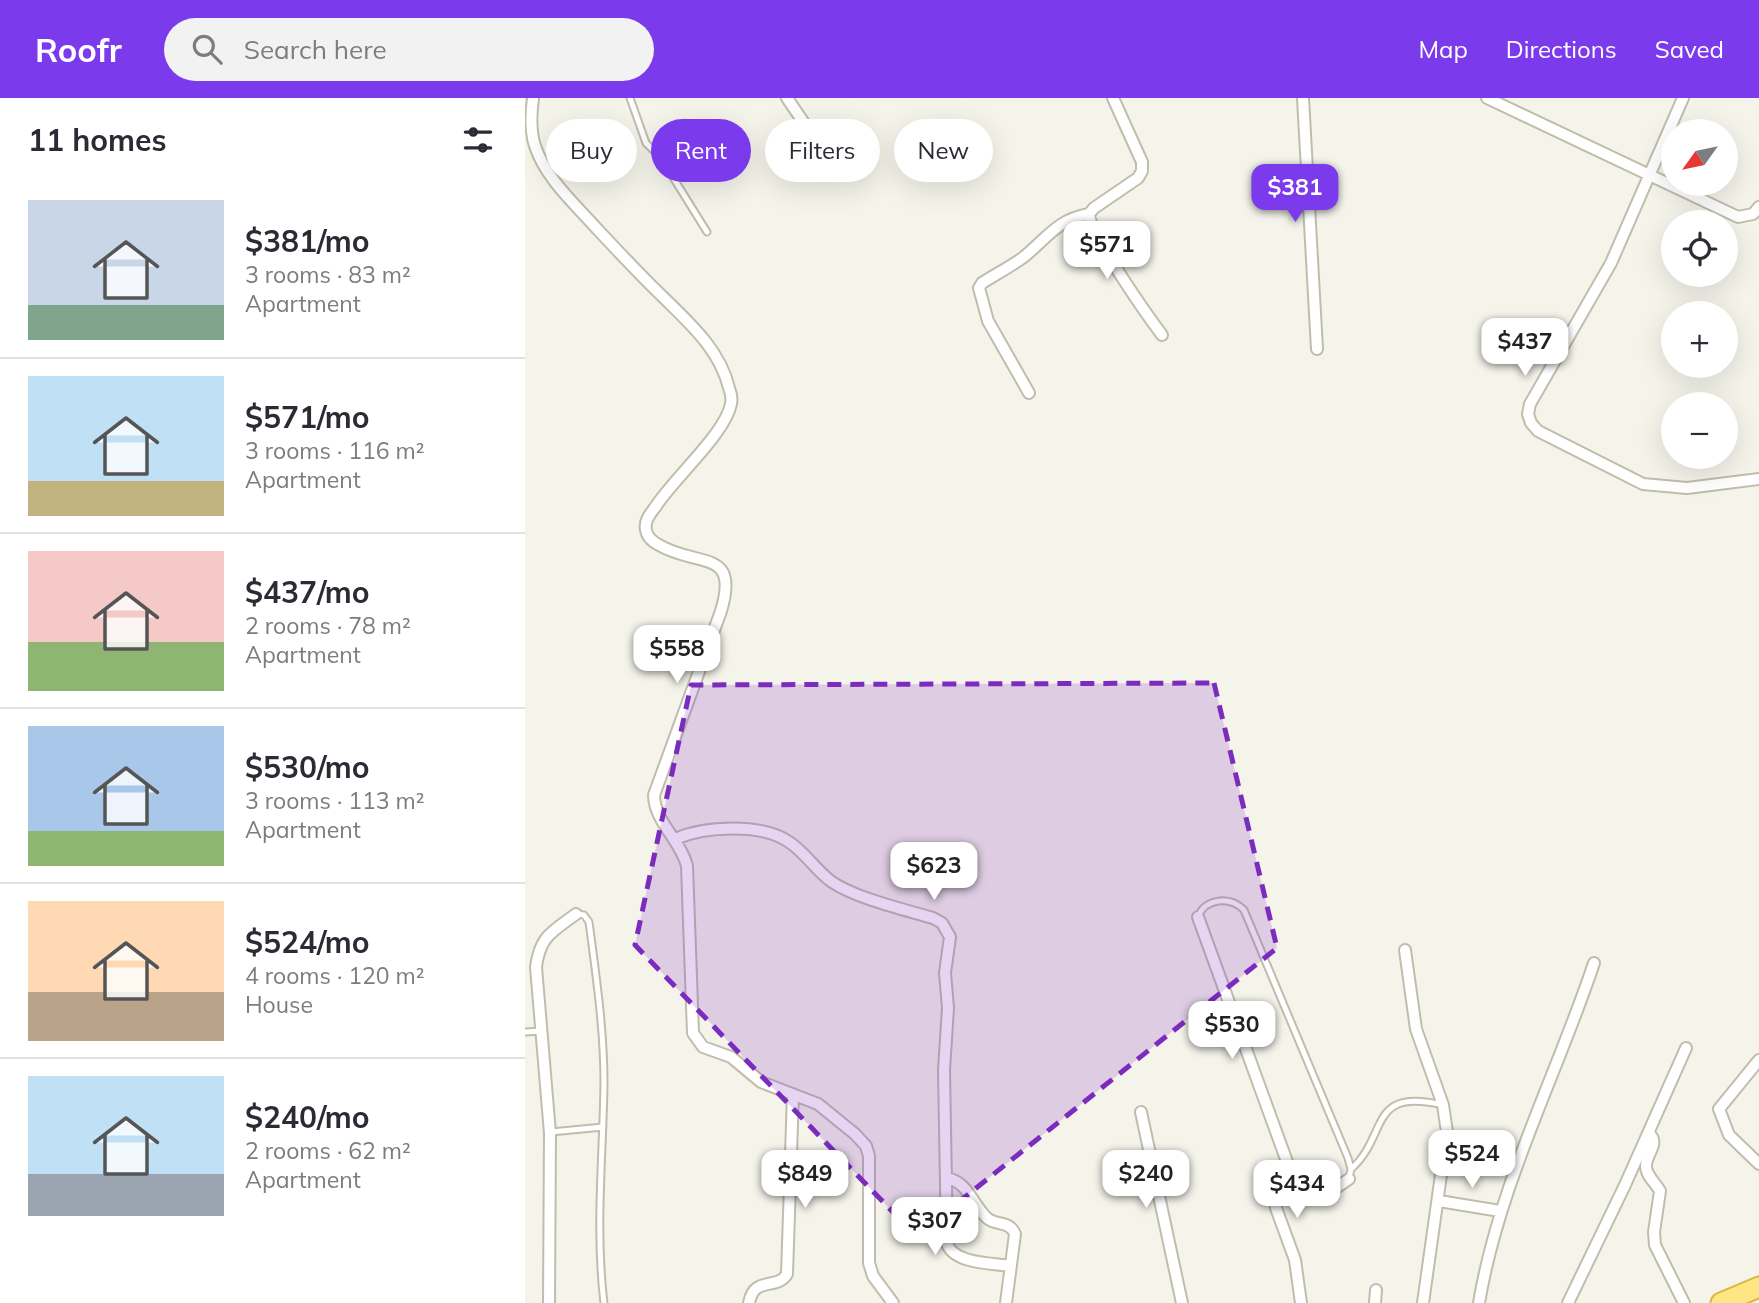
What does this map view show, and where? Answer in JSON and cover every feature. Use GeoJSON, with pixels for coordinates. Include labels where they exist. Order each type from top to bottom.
{"type":"FeatureCollection","features":[{"type":"Feature","properties":{"kind":"highway"},"geometry":{"type":"LineString","coordinates":[[1721,1303],[1759,1287]]}},
{"type":"Feature","properties":{"kind":"street"},"geometry":{"type":"LineString","coordinates":[[533,98],[534,144],[544,167],[603,235],[698,331],[713,352],[729,386],[732,401],[716,431],[667,489],[646,520],[649,538],[690,558],[713,563],[721,569],[726,580],[727,591],[721,611],[655,795],[657,808],[687,866],[693,1032],[703,1047],[731,1057],[767,1085],[810,1099],[855,1134],[868,1151],[869,1263],[873,1276],[893,1303]]}},
{"type":"Feature","properties":{"kind":"street"},"geometry":{"type":"LineString","coordinates":[[787,98],[801,119]]}},
{"type":"Feature","properties":{"kind":"street"},"geometry":{"type":"LineString","coordinates":[[1029,393],[988,321],[979,289],[982,283],[1023,257],[1051,230],[1075,217],[1089,214],[1138,178],[1142,171],[1142,162],[1113,98]]}},
{"type":"Feature","properties":{"kind":"street"},"geometry":{"type":"LineString","coordinates":[[1303,98],[1317,349]]}},
{"type":"Feature","properties":{"kind":"street"},"geometry":{"type":"LineString","coordinates":[[1487,98],[1738,217],[1753,214],[1759,207]]}},
{"type":"Feature","properties":{"kind":"street"},"geometry":{"type":"LineString","coordinates":[[1683,98],[1611,263],[1530,404],[1528,414],[1538,431],[1643,484],[1688,488],[1759,479]]}},
{"type":"Feature","properties":{"kind":"street"},"geometry":{"type":"LineString","coordinates":[[1089,214],[1089,222],[1101,242],[1162,335]]}},
{"type":"Feature","properties":{"kind":"street"},"geometry":{"type":"LineString","coordinates":[[675,839],[712,830],[739,829],[769,833],[789,841],[832,882],[859,894],[933,918],[949,931],[950,948],[945,973],[948,1008],[944,1070],[947,1243],[951,1252],[962,1258],[1010,1266]]}},
{"type":"Feature","properties":{"kind":"street"},"geometry":{"type":"LineString","coordinates":[[549,1303],[550,1132],[536,967],[538,950],[547,937],[576,914]]}},
{"type":"Feature","properties":{"kind":"street"},"geometry":{"type":"LineString","coordinates":[[1198,917],[1298,1192]]}},
{"type":"Feature","properties":{"kind":"street"},"geometry":{"type":"LineString","coordinates":[[1405,950],[1416,1029],[1443,1105],[1447,1132],[1423,1303]]}},
{"type":"Feature","properties":{"kind":"street"},"geometry":{"type":"LineString","coordinates":[[1479,1303],[1488,1254],[1500,1211],[1529,1131],[1575,1022],[1594,963]]}},
{"type":"Feature","properties":{"kind":"street"},"geometry":{"type":"LineString","coordinates":[[1568,1303],[1649,1133],[1686,1048]]}},
{"type":"Feature","properties":{"kind":"street"},"geometry":{"type":"LineString","coordinates":[[1759,1060],[1719,1109],[1730,1135],[1759,1164]]}},
{"type":"Feature","properties":{"kind":"street"},"geometry":{"type":"LineString","coordinates":[[749,1303],[751,1295],[759,1286],[781,1281],[787,1274],[793,1094]]}},
{"type":"Feature","properties":{"kind":"street"},"geometry":{"type":"LineString","coordinates":[[1141,1112],[1182,1303]]}},
{"type":"Feature","properties":{"kind":"street"},"geometry":{"type":"LineString","coordinates":[[1649,1133],[1653,1136],[1654,1143],[1646,1165],[1647,1171],[1660,1191],[1654,1233],[1655,1245],[1684,1303]]}},
{"type":"Feature","properties":{"kind":"street"},"geometry":{"type":"LineString","coordinates":[[1301,1303],[1295,1260],[1274,1202],[1275,1198],[1298,1192],[1336,1188],[1350,1174]]}},
{"type":"Feature","properties":{"kind":"street"},"geometry":{"type":"LineString","coordinates":[[947,1178],[955,1180],[968,1190],[987,1218],[1009,1225],[1013,1229],[1015,1234],[1006,1303]]}},
{"type":"Feature","properties":{"kind":"street"},"geometry":{"type":"LineString","coordinates":[[1439,1200],[1500,1211]]}},
{"type":"Feature","properties":{"kind":"street"},"geometry":{"type":"LineString","coordinates":[[1375,1303],[1376,1290]]}},
{"type":"Feature","properties":{"kind":"lane"},"geometry":{"type":"LineString","coordinates":[[630,98],[646,143],[661,158],[707,232]]}},
{"type":"Feature","properties":{"kind":"lane"},"geometry":{"type":"LineString","coordinates":[[1198,917],[1207,904],[1218,901],[1230,901],[1244,910],[1350,1174]]}},
{"type":"Feature","properties":{"kind":"lane"},"geometry":{"type":"LineString","coordinates":[[576,914],[587,917],[600,1007],[603,1127],[600,1257],[604,1303]]}},
{"type":"Feature","properties":{"kind":"lane"},"geometry":{"type":"LineString","coordinates":[[525,1032],[542,1031]]}},
{"type":"Feature","properties":{"kind":"lane"},"geometry":{"type":"LineString","coordinates":[[1350,1174],[1384,1114],[1392,1107],[1405,1102],[1426,1101],[1443,1105]]}},
{"type":"Feature","properties":{"kind":"lane"},"geometry":{"type":"LineString","coordinates":[[550,1132],[603,1127]]}},
{"type":"Feature","properties":{"kind":"highlighted area"},"geometry":{"type":"Polygon","coordinates":[[[1214,683],[1277,948],[916,1236],[635,945],[691,685],[1214,683]]]}}]}
